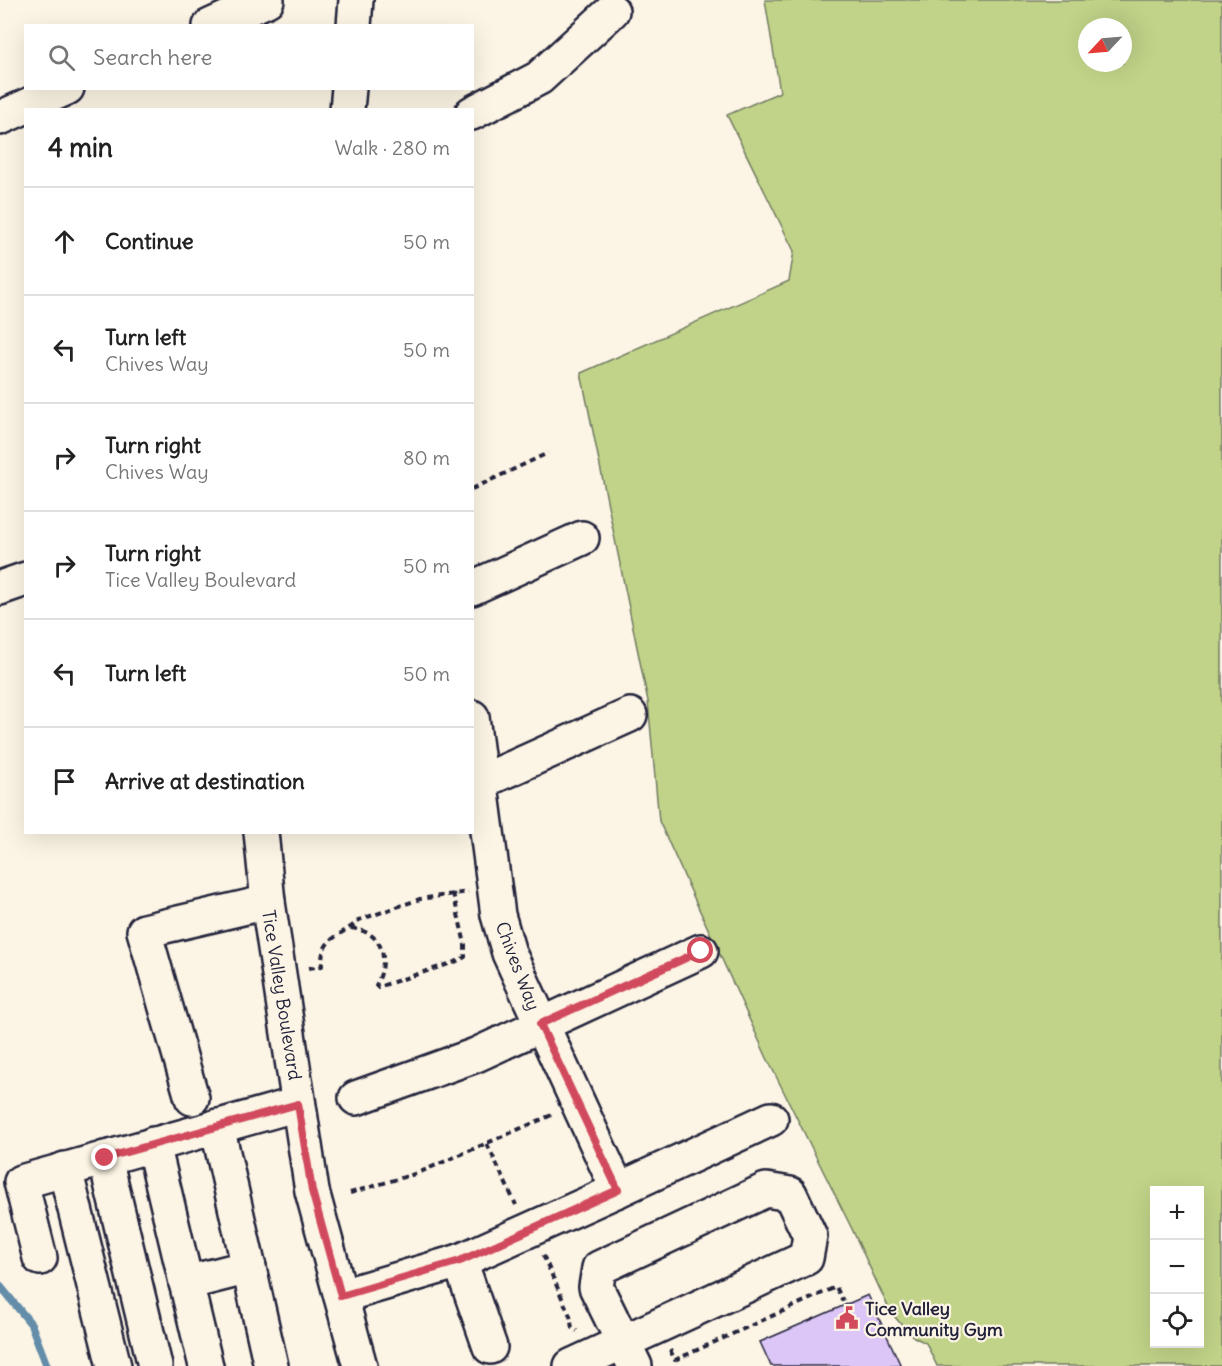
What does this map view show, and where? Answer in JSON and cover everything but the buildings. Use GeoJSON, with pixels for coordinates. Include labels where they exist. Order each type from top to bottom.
{"type":"FeatureCollection","features":[{"type":"Feature","properties":{"kind":"street"},"geometry":{"type":"LineString","coordinates":[[214,24],[267,0]]}},
{"type":"Feature","properties":{"kind":"street"},"geometry":{"type":"LineString","coordinates":[[354,24],[356,0]]}},
{"type":"Feature","properties":{"kind":"street"},"geometry":{"type":"LineString","coordinates":[[474,112],[539,78],[612,11]]}},
{"type":"Feature","properties":{"kind":"street"},"geometry":{"type":"LineString","coordinates":[[0,118],[63,90]]}},
{"type":"Feature","properties":{"kind":"street"},"geometry":{"type":"LineString","coordinates":[[474,587],[582,538]]}},
{"type":"Feature","properties":{"kind":"street"},"geometry":{"type":"LineString","coordinates":[[0,588],[24,580]]}},
{"type":"Feature","properties":{"kind":"street"},"geometry":{"type":"LineString","coordinates":[[477,785],[630,715]]}},
{"type":"Feature","properties":{"kind":"street","name":"Chives Way"},"geometry":{"type":"LineString","coordinates":[[474,744],[477,785],[498,915],[509,953],[618,1190]]}},
{"type":"Feature","properties":{"kind":"street","name":"Tice Valley Boulevard"},"geometry":{"type":"LineString","coordinates":[[261,834],[268,902],[312,1191],[360,1366]]}},
{"type":"Feature","properties":{"kind":"street"},"geometry":{"type":"LineString","coordinates":[[192,1098],[144,931],[268,902]]}},
{"type":"Feature","properties":{"kind":"street"},"geometry":{"type":"LineString","coordinates":[[356,1098],[476,1055],[701,951]]}},
{"type":"Feature","properties":{"kind":"street"},"geometry":{"type":"LineString","coordinates":[[40,1258],[21,1182],[298,1104]]}},
{"type":"Feature","properties":{"kind":"street"},"geometry":{"type":"LineString","coordinates":[[341,1296],[460,1261],[771,1119]]}},
{"type":"Feature","properties":{"kind":"street"},"geometry":{"type":"LineString","coordinates":[[217,1126],[271,1366]]}},
{"type":"Feature","properties":{"kind":"street"},"geometry":{"type":"LineString","coordinates":[[153,1144],[186,1283],[198,1364]]}},
{"type":"Feature","properties":{"kind":"street"},"geometry":{"type":"LineString","coordinates":[[105,1158],[154,1366]]}},
{"type":"Feature","properties":{"kind":"street"},"geometry":{"type":"LineString","coordinates":[[65,1169],[114,1366]]}},
{"type":"Feature","properties":{"kind":"street"},"geometry":{"type":"LineString","coordinates":[[571,1366],[629,1354],[806,1258],[810,1236],[789,1194],[766,1190],[599,1268],[596,1287],[629,1354]]}},
{"type":"Feature","properties":{"kind":"street"},"geometry":{"type":"LineString","coordinates":[[460,1261],[490,1347]]}},
{"type":"Feature","properties":{"kind":"street"},"geometry":{"type":"LineString","coordinates":[[186,1283],[249,1267]]}},
{"type":"Feature","properties":{"kind":"path"},"geometry":{"type":"LineString","coordinates":[[474,488],[548,453]]}},
{"type":"Feature","properties":{"kind":"path"},"geometry":{"type":"LineString","coordinates":[[309,968],[322,966],[323,950],[332,937],[351,928],[359,920],[420,898],[477,891]]}},
{"type":"Feature","properties":{"kind":"path"},"geometry":{"type":"LineString","coordinates":[[351,928],[369,933],[377,940],[383,954],[384,964],[376,985],[378,987],[455,962],[465,957],[465,944],[453,893]]}},
{"type":"Feature","properties":{"kind":"path"},"geometry":{"type":"LineString","coordinates":[[350,1192],[418,1173],[562,1110]]}},
{"type":"Feature","properties":{"kind":"path"},"geometry":{"type":"LineString","coordinates":[[487,1144],[518,1208]]}},
{"type":"Feature","properties":{"kind":"path"},"geometry":{"type":"LineString","coordinates":[[539,1255],[545,1256],[570,1316],[572,1328],[581,1333]]}},
{"type":"Feature","properties":{"kind":"path"},"geometry":{"type":"LineString","coordinates":[[667,1343],[675,1360],[836,1287],[843,1301]]}},
{"type":"Feature","properties":{"kind":"green space"},"geometry":{"type":"Polygon","coordinates":[[[765,0],[1222,0],[1222,1366],[937,1366],[926,1343],[914,1337],[890,1311],[767,1058],[659,821],[648,701],[581,373],[789,281],[794,251],[727,115],[780,92],[765,0]]]}},
{"type":"Feature","properties":{"kind":"waterway"},"geometry":{"type":"LineString","coordinates":[[0,1286],[31,1324],[47,1366]]}},
{"type":"Feature","properties":{"kind":"place","name":"Tice Valley Community Gym"},"geometry":{"type":"Point","coordinates":[847,1318]}},
{"type":"Feature","properties":{"kind":"route"},"geometry":{"type":"LineString","coordinates":[[105,1158],[298,1104],[312,1191],[341,1296],[460,1261],[618,1190],[540,1024],[701,951]]}}]}
